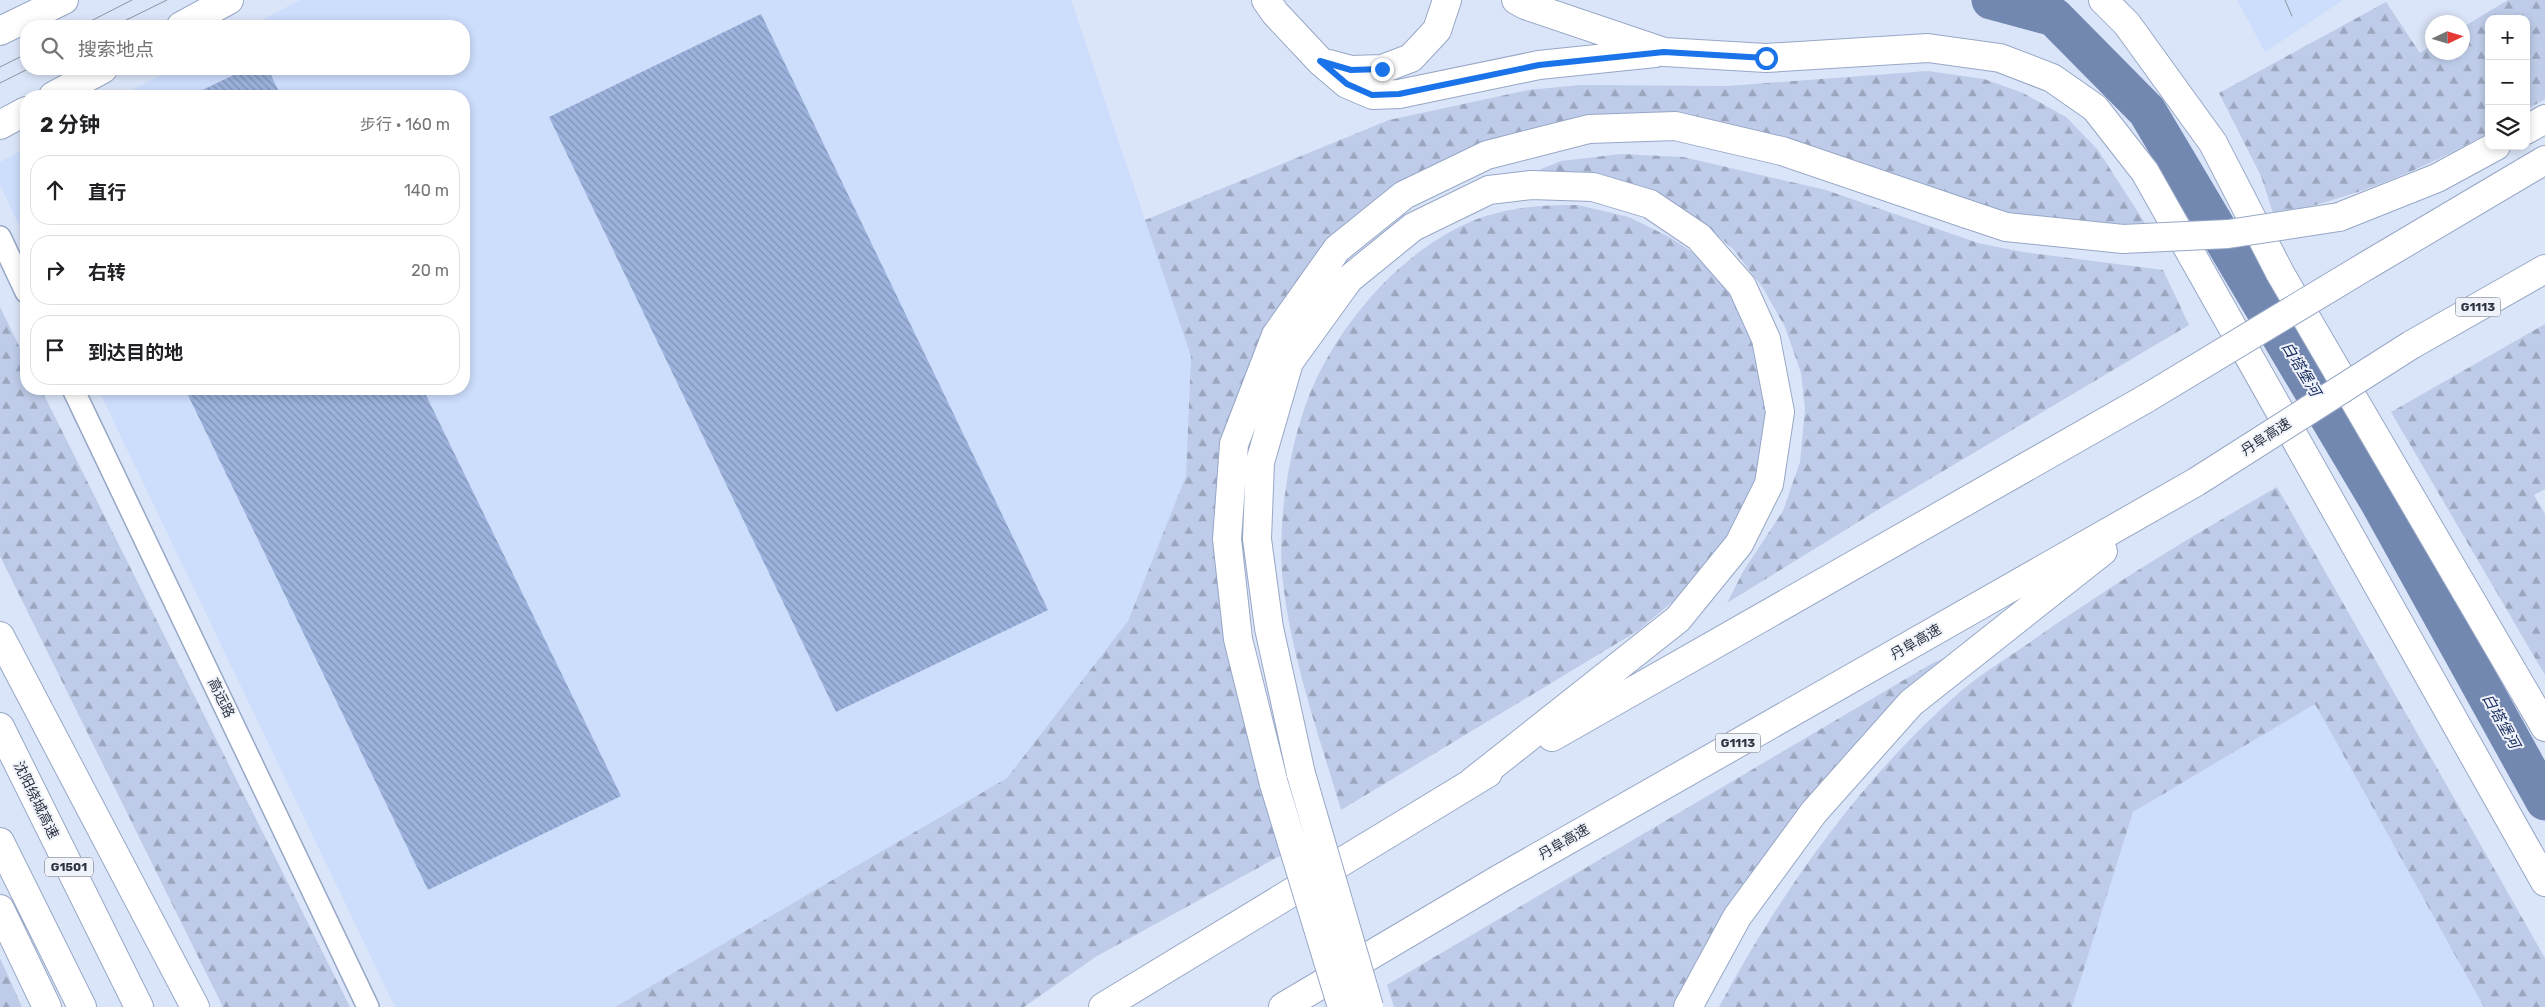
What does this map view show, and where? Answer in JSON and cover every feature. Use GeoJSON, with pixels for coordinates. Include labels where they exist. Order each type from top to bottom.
{"type":"FeatureCollection","features":[{"type":"Feature","properties":{"kind":"main road"},"geometry":{"type":"LineString","coordinates":[[23,20],[64,0]]}},
{"type":"Feature","properties":{"kind":"main road"},"geometry":{"type":"LineString","coordinates":[[192,20],[229,0]]}},
{"type":"Feature","properties":{"kind":"main road"},"geometry":{"type":"LineString","coordinates":[[1266,0],[1275,13],[1320,61],[1347,84],[1372,95],[1399,94],[1539,65],[1664,52],[1766,58],[1928,48],[2000,58],[2052,78],[2095,108],[2145,172],[2545,882]]}},
{"type":"Feature","properties":{"kind":"main road"},"geometry":{"type":"LineString","coordinates":[[1320,61],[1351,70],[1382,69],[1411,58],[1438,30],[1447,0]]}},
{"type":"Feature","properties":{"kind":"main road"},"geometry":{"type":"LineString","coordinates":[[1516,0],[1525,5],[1664,52]]}},
{"type":"Feature","properties":{"kind":"main road"},"geometry":{"type":"LineString","coordinates":[[2103,0],[2127,24],[2213,143],[2280,273],[2545,727]]}},
{"type":"Feature","properties":{"kind":"main road"},"geometry":{"type":"LineString","coordinates":[[0,31],[20,21]]}},
{"type":"Feature","properties":{"kind":"main road"},"geometry":{"type":"LineString","coordinates":[[64,90],[92,75]]}},
{"type":"Feature","properties":{"kind":"main road"},"geometry":{"type":"LineString","coordinates":[[0,125],[20,114]]}},
{"type":"Feature","properties":{"kind":"main road"},"geometry":{"type":"LineString","coordinates":[[2530,128],[2545,119]]}},
{"type":"Feature","properties":{"kind":"main road"},"geometry":{"type":"LineString","coordinates":[[1342,1007],[1274,784],[1238,639],[1227,540],[1234,444],[1276,335],[1338,249],[1404,195],[1487,155],[1580,131],[1674,126],[1782,151],[2006,227],[2123,239],[2228,234],[2339,217],[2436,178],[2488,150]]}},
{"type":"Feature","properties":{"kind":"main road"},"geometry":{"type":"LineString","coordinates":[[1103,1007],[1472,782],[2147,398],[2545,160]]}},
{"type":"Feature","properties":{"kind":"main road"},"geometry":{"type":"LineString","coordinates":[[1369,1007],[1301,774],[1269,628],[1257,539],[1260,462],[1290,362],[1348,279],[1413,227],[1489,190],[1531,184],[1593,187],[1650,204],[1699,238],[1742,286],[1766,339],[1780,412],[1769,484],[1738,544],[1678,619],[1472,782]]}},
{"type":"Feature","properties":{"kind":"main road","name":"丹阜高速"},"geometry":{"type":"LineString","coordinates":[[1283,1007],[1501,878],[2185,489],[2411,345],[2545,269]]}},
{"type":"Feature","properties":{"kind":"main road"},"geometry":{"type":"LineString","coordinates":[[1688,1007],[1737,917],[1808,820],[1910,703],[2185,489]]}},
{"type":"Feature","properties":{"kind":"main road"},"geometry":{"type":"LineString","coordinates":[[0,636],[195,1007]]}},
{"type":"Feature","properties":{"kind":"main road","name":"沈阳绕城高速"},"geometry":{"type":"LineString","coordinates":[[0,727],[139,1007]]}},
{"type":"Feature","properties":{"kind":"main road"},"geometry":{"type":"LineString","coordinates":[[0,842],[82,1007]]}},
{"type":"Feature","properties":{"kind":"main road"},"geometry":{"type":"LineString","coordinates":[[0,908],[47,1007]]}},
{"type":"Feature","properties":{"kind":"street"},"geometry":{"type":"LineString","coordinates":[[0,237],[20,279]]}},
{"type":"Feature","properties":{"kind":"street","name":"高远路"},"geometry":{"type":"LineString","coordinates":[[76,395],[368,1007]]}},
{"type":"Feature","properties":{"kind":"shaded area"},"geometry":{"type":"Polygon","coordinates":[[[300,0],[1071,0],[1191,356],[1186,476],[1128,621],[1007,778],[615,1007],[395,1007],[101,395],[470,395],[470,90],[132,90],[161,75],[470,75],[470,20],[262,20],[300,0]]]}},
{"type":"Feature","properties":{"kind":"shaded area"},"geometry":{"type":"Polygon","coordinates":[[[2237,0],[2343,0],[2265,52],[2237,0]]]}},
{"type":"Feature","properties":{"kind":"shaded area"},"geometry":{"type":"Polygon","coordinates":[[[20,151],[20,227],[0,185],[0,162],[20,151]]]}},
{"type":"Feature","properties":{"kind":"shaded area"},"geometry":{"type":"Polygon","coordinates":[[[2315,704],[2484,1007],[2072,1007],[2133,812],[2315,704]]]}},
{"type":"Feature","properties":{"kind":"green space"},"geometry":{"type":"Polygon","coordinates":[[[2508,0],[2545,0],[2545,99],[2530,108],[2530,15],[2485,15],[2485,134],[2410,172],[2358,192],[2274,216],[2261,176],[2219,93],[2386,2],[2420,53],[2425,50],[2425,60],[2470,60],[2470,23],[2508,0]]]}},
{"type":"Feature","properties":{"kind":"green space"},"geometry":{"type":"Polygon","coordinates":[[[1928,71],[1984,79],[2023,93],[2066,117],[2098,150],[2152,234],[2047,221],[1965,203],[1668,119],[1439,167],[1279,320],[1219,533],[1287,852],[1097,956],[1024,1007],[615,1007],[1007,778],[1128,621],[1186,476],[1191,356],[1145,220],[1389,120],[1528,90],[1580,85],[1727,86],[1928,71]]]}},
{"type":"Feature","properties":{"kind":"green space"},"geometry":{"type":"Polygon","coordinates":[[[1621,154],[1683,157],[1826,190],[1978,243],[2023,252],[2163,270],[2189,325],[1876,511],[1727,603],[1744,570],[1783,511],[1800,462],[1805,409],[1801,373],[1785,327],[1763,288],[1733,249],[1695,216],[1661,196],[1529,174],[1561,161],[1621,154]]]}},
{"type":"Feature","properties":{"kind":"green space"},"geometry":{"type":"Polygon","coordinates":[[[1554,205],[1578,205],[1629,217],[1671,238],[1707,262],[1735,299],[1755,337],[1769,428],[1751,498],[1733,535],[1683,593],[1639,630],[1341,810],[1315,726],[1300,669],[1287,612],[1283,583],[1281,560],[1283,509],[1292,455],[1305,405],[1327,358],[1363,307],[1384,283],[1432,243],[1459,227],[1486,216],[1509,210],[1554,205]]]}},
{"type":"Feature","properties":{"kind":"green space"},"geometry":{"type":"Polygon","coordinates":[[[0,307],[20,348],[20,395],[44,395],[350,1007],[223,1007],[0,556],[0,307]]]}},
{"type":"Feature","properties":{"kind":"green space"},"geometry":{"type":"Polygon","coordinates":[[[2545,324],[2545,489],[2534,495],[2545,514],[2545,675],[2391,412],[2545,324]]]}},
{"type":"Feature","properties":{"kind":"green space"},"geometry":{"type":"Polygon","coordinates":[[[2277,487],[2545,958],[2545,1007],[2484,1007],[2315,704],[2133,812],[2072,1007],[1719,1007],[1769,920],[1826,838],[1890,760],[1925,724],[1970,684],[2090,601],[2151,562],[2277,487]]]}},
{"type":"Feature","properties":{"kind":"green space"},"geometry":{"type":"Polygon","coordinates":[[[1959,651],[1874,729],[1680,1007],[1394,1007],[1387,985],[1931,664],[1959,651]]]}},
{"type":"Feature","properties":{"kind":"green space"},"geometry":{"type":"Polygon","coordinates":[[[0,958],[22,1007],[0,1007],[0,958]]]}},
{"type":"Feature","properties":{"kind":"building"},"geometry":{"type":"Polygon","coordinates":[[[761,14],[1048,610],[836,712],[549,117],[761,14]]]}},
{"type":"Feature","properties":{"kind":"building"},"geometry":{"type":"Polygon","coordinates":[[[234,75],[271,75],[278,90],[202,90],[234,75]]]}},
{"type":"Feature","properties":{"kind":"building"},"geometry":{"type":"Polygon","coordinates":[[[188,395],[426,395],[621,796],[428,890],[188,395]]]}},
{"type":"Feature","properties":{"kind":"waterway","name":"白塔堡河"},"geometry":{"type":"LineString","coordinates":[[1991,0],[2054,17],[2147,111],[2380,503],[2545,801]]}},
{"type":"Feature","properties":{"kind":"tram line"},"geometry":{"type":"LineString","coordinates":[[93,20],[132,0]]}},
{"type":"Feature","properties":{"kind":"tram line"},"geometry":{"type":"LineString","coordinates":[[126,20],[167,0]]}},
{"type":"Feature","properties":{"kind":"tram line"},"geometry":{"type":"LineString","coordinates":[[2285,0],[2292,16]]}},
{"type":"Feature","properties":{"kind":"tram line"},"geometry":{"type":"LineString","coordinates":[[0,67],[20,57]]}},
{"type":"Feature","properties":{"kind":"tram line"},"geometry":{"type":"LineString","coordinates":[[0,83],[20,73]]}},
{"type":"Feature","properties":{"kind":"route"},"geometry":{"type":"LineString","coordinates":[[1382,69],[1351,70],[1320,61],[1347,84],[1372,95],[1399,94],[1539,65],[1664,52],[1766,58]]}}]}
